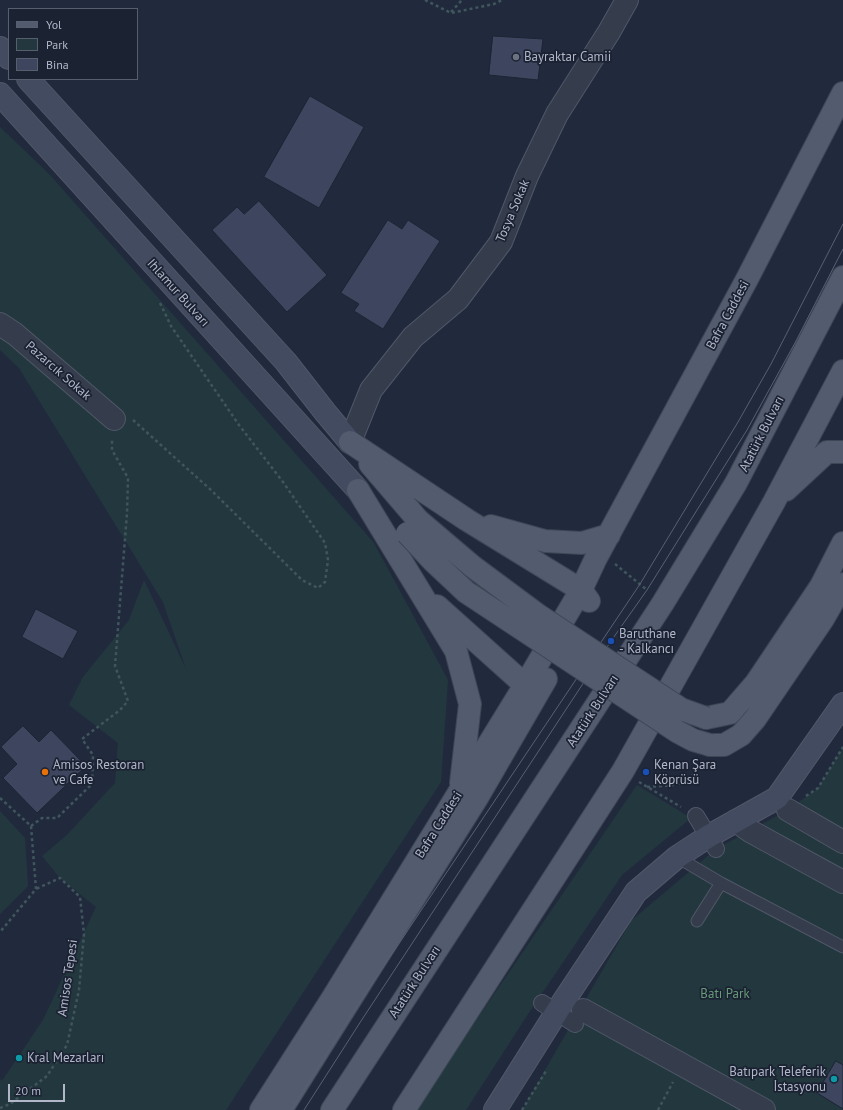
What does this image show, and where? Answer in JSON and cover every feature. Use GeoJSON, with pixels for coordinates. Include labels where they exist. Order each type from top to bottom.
{"type":"FeatureCollection","features":[{"type":"Feature","properties":{"kind":"main road"},"geometry":{"type":"LineString","coordinates":[[0,48],[8,57]]}},
{"type":"Feature","properties":{"kind":"main road"},"geometry":{"type":"LineString","coordinates":[[29,80],[286,362],[350,442],[413,526],[433,561],[466,592],[678,732],[693,740],[710,745],[724,745],[742,735],[755,719],[823,619],[843,584]]}},
{"type":"Feature","properties":{"kind":"main road","name":"Bafra Caddesi"},"geometry":{"type":"LineString","coordinates":[[586,596],[596,558],[746,281],[843,93]]}},
{"type":"Feature","properties":{"kind":"main road","name":"Ihlamur Bulvarı"},"geometry":{"type":"LineString","coordinates":[[0,94],[358,490]]}},
{"type":"Feature","properties":{"kind":"main road","name":"Atatürk Bulvarı"},"geometry":{"type":"LineString","coordinates":[[332,1110],[663,603],[736,484],[843,278]]}},
{"type":"Feature","properties":{"kind":"main road"},"geometry":{"type":"LineString","coordinates":[[404,1110],[622,771],[774,502],[843,371]]}},
{"type":"Feature","properties":{"kind":"main road"},"geometry":{"type":"LineString","coordinates":[[350,442],[467,520],[586,596]]}},
{"type":"Feature","properties":{"kind":"main road"},"geometry":{"type":"LineString","coordinates":[[774,502],[827,452],[843,452]]}},
{"type":"Feature","properties":{"kind":"main road"},"geometry":{"type":"LineString","coordinates":[[358,490],[472,566],[538,615],[681,709],[706,718],[730,713],[756,683],[821,586],[843,543]]}},
{"type":"Feature","properties":{"kind":"main road"},"geometry":{"type":"LineString","coordinates":[[358,490],[456,651],[470,704],[461,790]]}},
{"type":"Feature","properties":{"kind":"main road"},"geometry":{"type":"LineString","coordinates":[[467,520],[545,540],[582,543],[609,534]]}},
{"type":"Feature","properties":{"kind":"main road","name":"Bafra Caddesi"},"geometry":{"type":"LineString","coordinates":[[261,1110],[461,790],[534,684],[586,596],[603,555],[609,534]]}},
{"type":"Feature","properties":{"kind":"main road"},"geometry":{"type":"LineString","coordinates":[[420,591],[534,684]]}},
{"type":"Feature","properties":{"kind":"main road","name":"Bafra Caddesi"},"geometry":{"type":"LineString","coordinates":[[281,1110],[477,798],[534,684]]}},
{"type":"Feature","properties":{"kind":"main road"},"geometry":{"type":"LineString","coordinates":[[495,1110],[549,1008],[636,892],[678,857],[712,842],[736,821],[777,798],[843,704]]}},
{"type":"Feature","properties":{"kind":"street","name":"Tosya Sokak"},"geometry":{"type":"LineString","coordinates":[[350,442],[371,390],[413,337],[458,299],[501,242],[527,176],[557,114],[609,32],[627,0]]}},
{"type":"Feature","properties":{"kind":"street","name":"Pazarcık Sokak"},"geometry":{"type":"LineString","coordinates":[[0,324],[15,334],[114,419]]}},
{"type":"Feature","properties":{"kind":"street"},"geometry":{"type":"LineString","coordinates":[[788,810],[843,842]]}},
{"type":"Feature","properties":{"kind":"street"},"geometry":{"type":"LineString","coordinates":[[696,816],[712,842]]}},
{"type":"Feature","properties":{"kind":"street"},"geometry":{"type":"LineString","coordinates":[[736,821],[750,831],[843,882]]}},
{"type":"Feature","properties":{"kind":"street"},"geometry":{"type":"LineString","coordinates":[[549,1008],[579,1017],[684,1064],[764,1110]]}},
{"type":"Feature","properties":{"kind":"lane"},"geometry":{"type":"LineString","coordinates":[[678,857],[721,882],[843,947]]}},
{"type":"Feature","properties":{"kind":"lane"},"geometry":{"type":"LineString","coordinates":[[698,921],[721,882]]}},
{"type":"Feature","properties":{"kind":"path"},"geometry":{"type":"LineString","coordinates":[[425,0],[451,13],[494,4],[502,0]]}},
{"type":"Feature","properties":{"kind":"path"},"geometry":{"type":"LineString","coordinates":[[451,13],[462,0]]}},
{"type":"Feature","properties":{"kind":"path"},"geometry":{"type":"LineString","coordinates":[[31,826],[42,818],[57,818],[92,784],[93,755],[82,739],[120,710],[128,701],[115,666],[128,478],[112,450],[112,431],[114,419],[129,416],[211,490],[302,580],[318,588],[325,582],[328,560],[325,543],[171,326],[159,301]]}},
{"type":"Feature","properties":{"kind":"path"},"geometry":{"type":"LineString","coordinates":[[603,555],[663,603]]}},
{"type":"Feature","properties":{"kind":"path"},"geometry":{"type":"LineString","coordinates":[[647,787],[667,786],[685,782],[696,772],[710,745]]}},
{"type":"Feature","properties":{"kind":"path"},"geometry":{"type":"LineString","coordinates":[[788,810],[818,788],[843,747]]}},
{"type":"Feature","properties":{"kind":"path"},"geometry":{"type":"LineString","coordinates":[[622,771],[696,816]]}},
{"type":"Feature","properties":{"kind":"path"},"geometry":{"type":"LineString","coordinates":[[0,798],[31,826],[36,889]]}},
{"type":"Feature","properties":{"kind":"path","name":"Amisos Tepesi"},"geometry":{"type":"LineString","coordinates":[[0,932],[36,889],[60,878],[80,897],[84,934],[79,990],[67,1045],[47,1076],[10,1104],[0,1108]]}},
{"type":"Feature","properties":{"kind":"path"},"geometry":{"type":"LineString","coordinates":[[658,1110],[684,1064]]}},
{"type":"Feature","properties":{"kind":"path"},"geometry":{"type":"LineString","coordinates":[[522,1110],[546,1070]]}},
{"type":"Feature","properties":{"kind":"green space"},"geometry":{"type":"Polygon","coordinates":[[[0,127],[50,175],[374,543],[448,680],[441,782],[226,1110],[0,1110],[0,1079],[2,1081],[43,1020],[96,907],[60,878],[42,856],[67,835],[115,783],[118,743],[69,705],[83,677],[129,620],[144,580],[186,669],[163,602],[19,368],[0,350],[0,127]]]}},
{"type":"Feature","properties":{"kind":"green space","name":"Batı Park"},"geometry":{"type":"Polygon","coordinates":[[[843,747],[843,1110],[522,1110],[631,921],[716,849],[788,810],[818,788],[843,747]]]}},
{"type":"Feature","properties":{"kind":"green space"},"geometry":{"type":"Polygon","coordinates":[[[637,785],[691,818],[622,875],[530,1011],[466,1110],[415,1110],[637,785]]]}},
{"type":"Feature","properties":{"kind":"green space"},"geometry":{"type":"Polygon","coordinates":[[[0,811],[25,838],[28,886],[0,914],[0,811]]]}},
{"type":"Feature","properties":{"kind":"building","name":"Bayraktar Camii"},"geometry":{"type":"Polygon","coordinates":[[[493,36],[543,39],[538,80],[489,75],[493,36]]]}},
{"type":"Feature","properties":{"kind":"building"},"geometry":{"type":"Polygon","coordinates":[[[310,96],[364,127],[319,208],[264,177],[310,96]]]}},
{"type":"Feature","properties":{"kind":"building"},"geometry":{"type":"Polygon","coordinates":[[[259,201],[327,275],[287,312],[212,230],[237,207],[244,214],[259,201]]]}},
{"type":"Feature","properties":{"kind":"building"},"geometry":{"type":"Polygon","coordinates":[[[388,220],[402,229],[408,220],[440,241],[383,329],[354,311],[359,304],[341,293],[388,220]]]}},
{"type":"Feature","properties":{"kind":"building"},"geometry":{"type":"Polygon","coordinates":[[[36,609],[78,631],[63,659],[22,637],[36,609]]]}},
{"type":"Feature","properties":{"kind":"building","name":"Amisos Restoran ve Cafe"},"geometry":{"type":"Polygon","coordinates":[[[23,726],[39,742],[51,730],[86,766],[37,813],[3,778],[17,764],[1,747],[23,726]]]}},
{"type":"Feature","properties":{"kind":"building","name":"Batıpark Teleferik İstasyonu"},"geometry":{"type":"Polygon","coordinates":[[[836,1061],[843,1065],[843,1109],[817,1093],[836,1061]]]}},
{"type":"Feature","properties":{"kind":"tram line"},"geometry":{"type":"LineString","coordinates":[[291,1110],[351,1015],[640,584],[738,422],[771,364],[843,224]]}},
{"type":"Feature","properties":{"kind":"tram line"},"geometry":{"type":"LineString","coordinates":[[304,1110],[611,641],[647,590],[747,430],[796,341],[843,249]]}},
{"type":"Feature","properties":{"kind":"place","name":"Bayraktar Camii"},"geometry":{"type":"Point","coordinates":[516,57]}},
{"type":"Feature","properties":{"kind":"place","name":"Baruthane - Kalkancı"},"geometry":{"type":"Point","coordinates":[611,641]}},
{"type":"Feature","properties":{"kind":"place","name":"Amisos Restoran ve Cafe"},"geometry":{"type":"Point","coordinates":[45,772]}},
{"type":"Feature","properties":{"kind":"place","name":"Kenan Şara Köprüsü"},"geometry":{"type":"Point","coordinates":[646,772]}},
{"type":"Feature","properties":{"kind":"place","name":"Kral Mezarları"},"geometry":{"type":"Point","coordinates":[19,1058]}},
{"type":"Feature","properties":{"kind":"place","name":"Batıpark Teleferik İstasyonu"},"geometry":{"type":"Point","coordinates":[834,1079]}}]}
